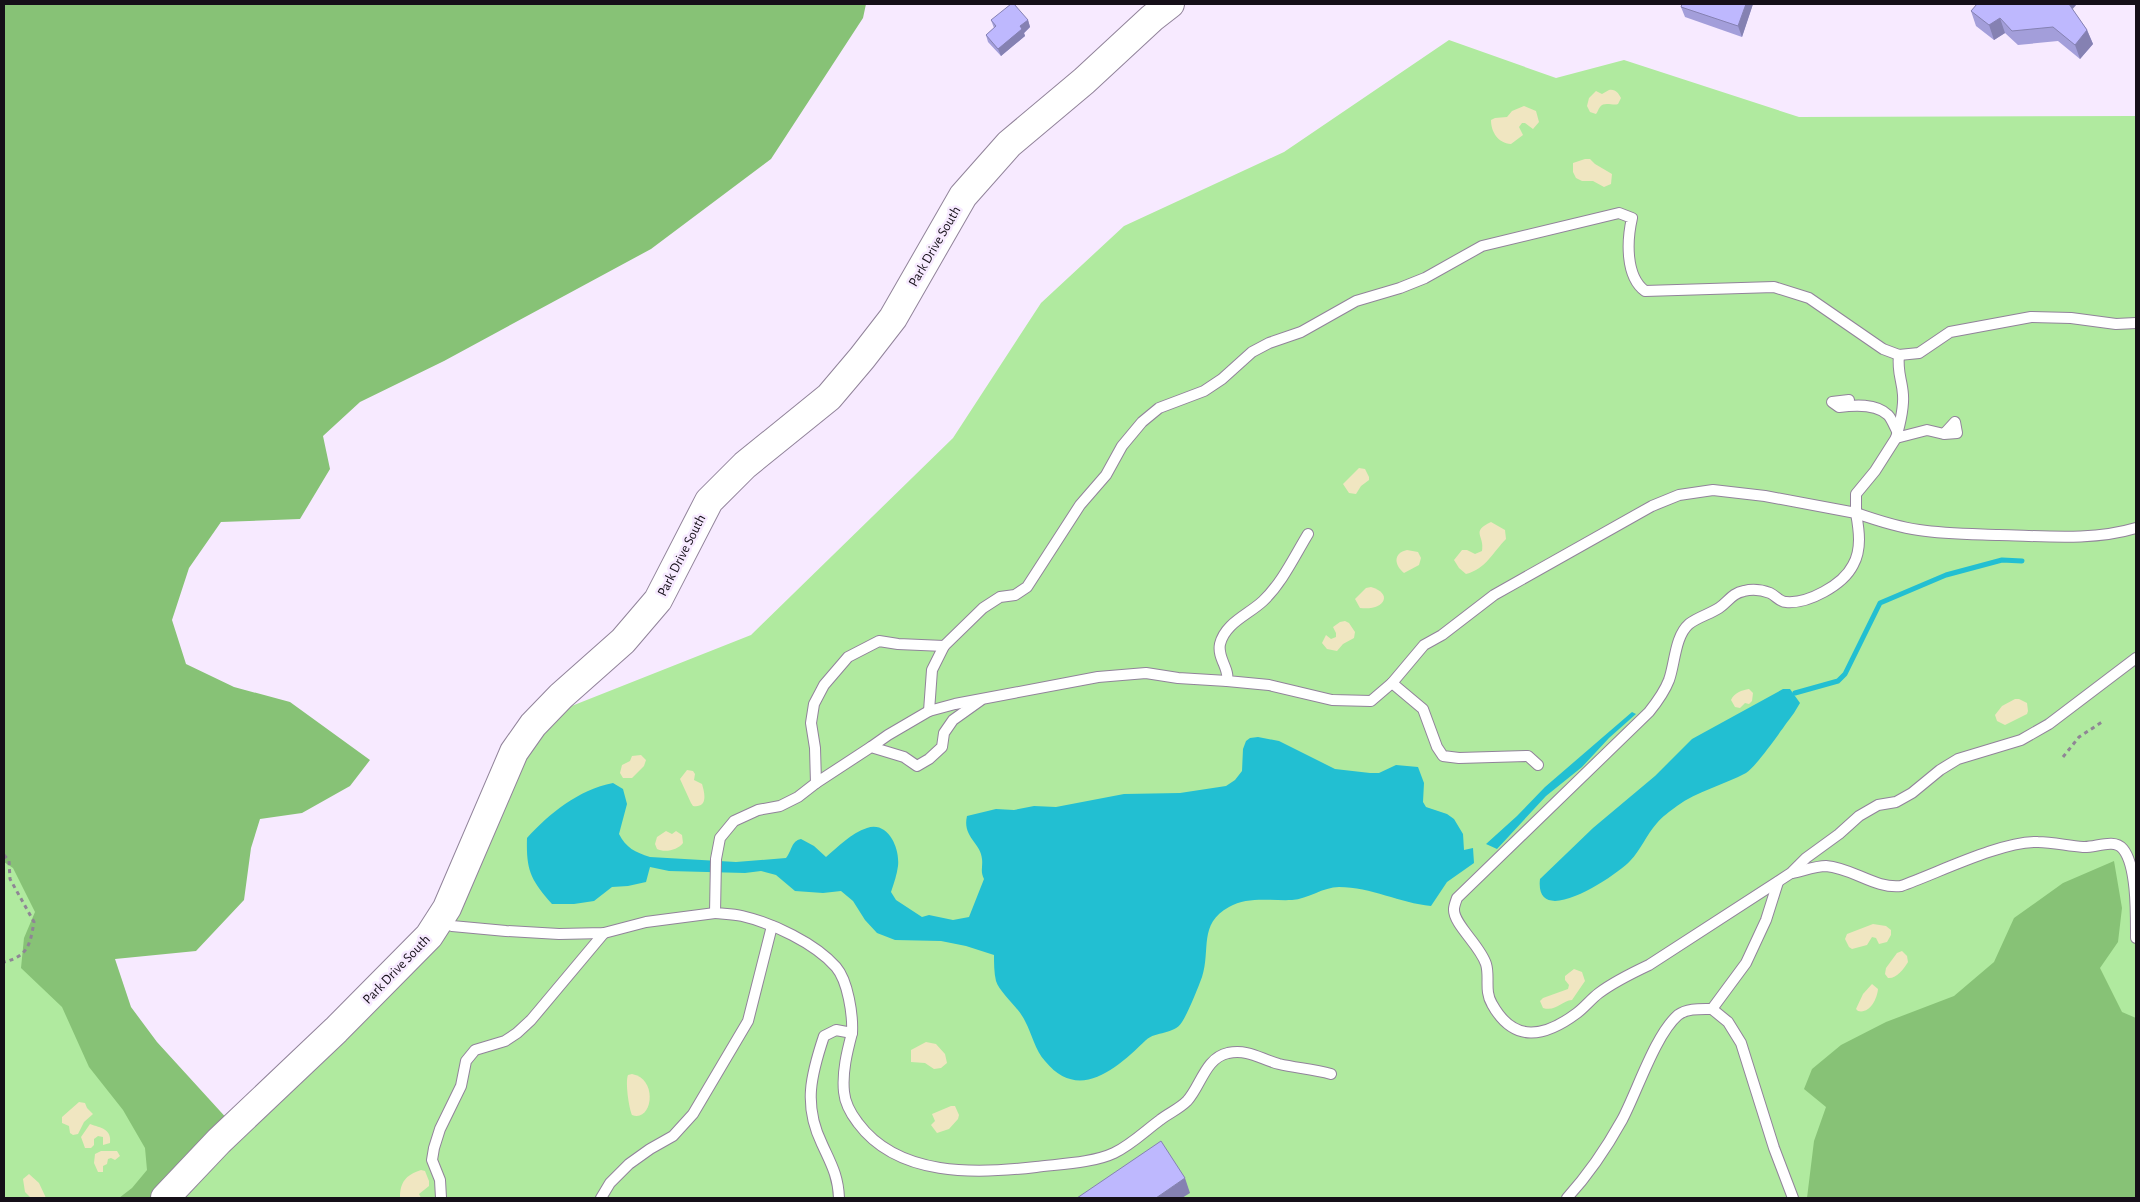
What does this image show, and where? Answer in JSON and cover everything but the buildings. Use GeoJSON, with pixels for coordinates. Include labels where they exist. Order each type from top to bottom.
{"type":"FeatureCollection","features":[{"type":"Feature","properties":{"kind":"street","name":"Park Drive South"},"geometry":{"type":"LineString","coordinates":[[165,1198],[219,1141],[336,1030],[429,936],[447,908],[514,752],[532,725],[561,696],[623,642],[658,600],[709,501],[745,465],[829,397],[862,358],[893,318],[963,196],[1009,144],[1084,81],[1152,18],[1170,4]]}},
{"type":"Feature","properties":{"kind":"lane"},"geometry":{"type":"LineString","coordinates":[[929,712],[932,670],[944,646],[983,608],[1000,597],[1015,595],[1027,587],[1080,506],[1106,475],[1122,446],[1142,422],[1159,408],[1204,391],[1222,379],[1252,352],[1301,332],[1356,301],[1400,288],[1425,278],[1482,246],[1619,213],[1632,218],[1627,246],[1629,260],[1638,285],[1645,291],[1774,287],[1809,298],[1884,349],[1899,355],[1919,353],[1950,332],[2031,317],[2071,318],[2116,324],[2136,323]]}},
{"type":"Feature","properties":{"kind":"lane"},"geometry":{"type":"LineString","coordinates":[[1899,355],[1897,369],[1903,394],[1902,417],[1897,435],[1875,471],[1856,494],[1859,543],[1853,566],[1837,583],[1818,595],[1800,602],[1784,602],[1759,590],[1744,591],[1731,596],[1721,607],[1690,624],[1683,631],[1678,643],[1676,660],[1661,697],[1649,712],[1457,898],[1454,910],[1457,921],[1483,955],[1487,968],[1486,985],[1492,1004],[1503,1020],[1515,1031],[1532,1033],[1555,1026],[1577,1013],[1598,993],[1625,976],[1649,965],[1792,873],[1806,858],[1839,834],[1859,816],[1878,805],[1896,802],[1912,793],[1940,770],[1958,759],[2022,740],[2049,724],[2136,658]]}},
{"type":"Feature","properties":{"kind":"lane"},"geometry":{"type":"LineString","coordinates":[[1848,400],[1832,402],[1839,407],[1852,405],[1871,406],[1888,415],[1897,435]]}},
{"type":"Feature","properties":{"kind":"lane"},"geometry":{"type":"LineString","coordinates":[[1897,435],[1927,430],[1944,434]]}},
{"type":"Feature","properties":{"kind":"lane"},"geometry":{"type":"LineString","coordinates":[[715,913],[716,859],[720,838],[734,821],[758,810],[780,806],[798,797],[888,735],[929,712],[984,698],[1098,677],[1146,673],[1178,678],[1268,684],[1332,700],[1371,701],[1392,683],[1424,645],[1442,635],[1494,595],[1652,506],[1680,495],[1713,490],[1722,491],[1818,504],[1919,530],[1974,534],[2034,536],[2100,535],[2136,528]]}},
{"type":"Feature","properties":{"kind":"lane"},"geometry":{"type":"LineString","coordinates":[[1227,681],[1228,675],[1221,660],[1220,645],[1228,628],[1262,602],[1280,582],[1308,534]]}},
{"type":"Feature","properties":{"kind":"lane"},"geometry":{"type":"LineString","coordinates":[[816,783],[815,748],[811,723],[814,704],[824,685],[848,658],[879,641],[898,644],[944,646]]}},
{"type":"Feature","properties":{"kind":"lane"},"geometry":{"type":"LineString","coordinates":[[1392,683],[1423,709],[1442,756],[1459,758],[1528,756],[1538,765]]}},
{"type":"Feature","properties":{"kind":"lane"},"geometry":{"type":"LineString","coordinates":[[871,747],[904,757],[917,766],[929,759],[942,747],[944,733],[953,720],[984,698]]}},
{"type":"Feature","properties":{"kind":"lane"},"geometry":{"type":"LineString","coordinates":[[1792,873],[1824,866],[1836,868],[1889,887],[1901,886],[1984,854],[2020,844],[2037,842],[2084,847],[2115,843],[2122,848],[2128,858],[2133,881],[2136,938]]}},
{"type":"Feature","properties":{"kind":"lane"},"geometry":{"type":"LineString","coordinates":[[1712,1009],[1746,963],[1766,920],[1778,882]]}},
{"type":"Feature","properties":{"kind":"lane"},"geometry":{"type":"LineString","coordinates":[[452,926],[506,932],[560,934],[604,932],[646,922],[715,913],[742,916],[772,926],[814,948],[837,968],[850,998],[852,1033],[846,1057],[844,1086],[844,1094],[850,1112],[864,1131],[880,1144],[912,1161],[935,1168],[967,1170],[1020,1169],[1058,1165],[1114,1153],[1178,1109],[1188,1100],[1210,1066],[1227,1054],[1246,1052],[1278,1063],[1331,1074]]}},
{"type":"Feature","properties":{"kind":"lane"},"geometry":{"type":"LineString","coordinates":[[601,1198],[610,1183],[629,1164],[650,1149],[674,1136],[693,1114],[748,1021],[772,926]]}},
{"type":"Feature","properties":{"kind":"lane"},"geometry":{"type":"LineString","coordinates":[[441,1198],[440,1180],[432,1160],[434,1148],[440,1129],[461,1086],[466,1061],[476,1050],[505,1040],[517,1033],[531,1020],[604,932]]}},
{"type":"Feature","properties":{"kind":"lane"},"geometry":{"type":"LineString","coordinates":[[1567,1198],[1590,1169],[1622,1120],[1649,1062],[1671,1025],[1679,1015],[1690,1010],[1712,1009],[1728,1022],[1741,1043],[1774,1148],[1793,1198]]}},
{"type":"Feature","properties":{"kind":"lane"},"geometry":{"type":"LineString","coordinates":[[839,1198],[838,1179],[814,1125],[810,1084],[824,1036],[836,1030],[852,1033]]}},
{"type":"Feature","properties":{"kind":"path"},"geometry":{"type":"LineString","coordinates":[[2063,757],[2080,737],[2102,722]]}},
{"type":"Feature","properties":{"kind":"path"},"geometry":{"type":"LineString","coordinates":[[4,854],[9,862],[10,879],[17,889],[26,911],[34,922],[23,954],[4,962]]}},
{"type":"Feature","properties":{"kind":"green space"},"geometry":{"type":"Polygon","coordinates":[[[4,4],[866,4],[863,18],[771,159],[651,249],[444,361],[360,402],[323,436],[330,469],[300,519],[221,522],[189,568],[172,620],[186,664],[234,687],[290,702],[370,760],[350,786],[302,813],[260,819],[251,848],[244,900],[196,951],[115,959],[131,1007],[157,1042],[230,1122],[152,1198],[119,1198],[132,1188],[147,1170],[145,1148],[123,1110],[89,1067],[62,1007],[21,968],[24,938],[35,912],[13,868],[4,862],[4,4]]]}},
{"type":"Feature","properties":{"kind":"green space"},"geometry":{"type":"Polygon","coordinates":[[[1449,40],[1556,78],[1624,60],[1799,117],[2136,116],[2136,1198],[177,1198],[441,935],[518,758],[564,709],[751,635],[953,438],[1041,303],[1124,226],[1284,152],[1449,40]]]}},
{"type":"Feature","properties":{"kind":"green space"},"geometry":{"type":"Polygon","coordinates":[[[4,750],[177,1163],[140,1198],[4,1198],[4,750]]]}},
{"type":"Feature","properties":{"kind":"green space"},"geometry":{"type":"Polygon","coordinates":[[[2114,861],[2122,908],[2118,942],[2100,968],[2122,1012],[2136,1018],[2136,1198],[1807,1198],[1814,1141],[1826,1107],[1804,1089],[1812,1069],[1841,1045],[1886,1022],[1954,996],[1994,962],[2014,918],[2063,883],[2114,861]]]}},
{"type":"Feature","properties":{"kind":"sand"},"geometry":{"type":"Polygon","coordinates":[[[1609,90],[1615,91],[1621,98],[1618,104],[1604,104],[1596,114],[1590,112],[1587,106],[1589,98],[1596,91],[1602,94],[1609,90]]]}},
{"type":"Feature","properties":{"kind":"sand"},"geometry":{"type":"Polygon","coordinates":[[[1524,106],[1536,111],[1539,122],[1533,129],[1522,123],[1519,127],[1523,135],[1511,144],[1502,142],[1492,129],[1491,120],[1507,117],[1512,111],[1524,106]]]}},
{"type":"Feature","properties":{"kind":"sand"},"geometry":{"type":"Polygon","coordinates":[[[1590,159],[1612,174],[1611,184],[1604,187],[1593,181],[1582,181],[1576,178],[1573,172],[1573,163],[1590,159]]]}},
{"type":"Feature","properties":{"kind":"sand"},"geometry":{"type":"Polygon","coordinates":[[[1359,468],[1365,469],[1369,480],[1361,486],[1356,494],[1349,493],[1343,484],[1359,468]]]}},
{"type":"Feature","properties":{"kind":"sand"},"geometry":{"type":"Polygon","coordinates":[[[1491,522],[1505,530],[1506,539],[1489,560],[1473,572],[1466,574],[1454,560],[1462,550],[1475,554],[1482,551],[1480,531],[1481,528],[1491,522]]]}},
{"type":"Feature","properties":{"kind":"sand"},"geometry":{"type":"Polygon","coordinates":[[[1407,550],[1418,552],[1421,558],[1419,565],[1404,573],[1396,560],[1399,554],[1407,550]]]}},
{"type":"Feature","properties":{"kind":"sand"},"geometry":{"type":"Polygon","coordinates":[[[1371,587],[1382,594],[1383,601],[1375,607],[1360,608],[1355,599],[1366,588],[1371,587]]]}},
{"type":"Feature","properties":{"kind":"sand"},"geometry":{"type":"Polygon","coordinates":[[[1345,621],[1349,623],[1355,632],[1354,638],[1343,644],[1337,651],[1327,649],[1322,643],[1326,635],[1331,639],[1336,637],[1333,627],[1345,621]]]}},
{"type":"Feature","properties":{"kind":"sand"},"geometry":{"type":"Polygon","coordinates":[[[1749,689],[1753,693],[1752,701],[1749,704],[1745,703],[1740,708],[1735,707],[1731,700],[1734,695],[1749,689]]]}},
{"type":"Feature","properties":{"kind":"sand"},"geometry":{"type":"Polygon","coordinates":[[[2015,699],[2027,703],[2027,714],[2005,725],[1997,721],[1995,715],[2002,706],[2015,699]]]}},
{"type":"Feature","properties":{"kind":"sand"},"geometry":{"type":"Polygon","coordinates":[[[641,755],[646,760],[644,766],[632,778],[623,778],[620,773],[622,765],[630,761],[632,756],[641,755]]]}},
{"type":"Feature","properties":{"kind":"sand"},"geometry":{"type":"Polygon","coordinates":[[[687,770],[693,771],[695,774],[694,780],[702,784],[704,800],[701,805],[693,806],[680,779],[687,770]]]}},
{"type":"Feature","properties":{"kind":"sand"},"geometry":{"type":"Polygon","coordinates":[[[666,831],[672,834],[676,831],[682,835],[683,843],[671,850],[657,849],[655,844],[657,837],[666,831]]]}},
{"type":"Feature","properties":{"kind":"sand"},"geometry":{"type":"Polygon","coordinates":[[[1873,924],[1886,926],[1891,930],[1891,935],[1887,942],[1879,944],[1876,938],[1872,937],[1867,945],[1852,949],[1849,947],[1845,939],[1847,934],[1873,924]]]}},
{"type":"Feature","properties":{"kind":"sand"},"geometry":{"type":"Polygon","coordinates":[[[1902,951],[1907,956],[1908,962],[1897,975],[1888,978],[1885,974],[1886,968],[1897,953],[1902,951]]]}},
{"type":"Feature","properties":{"kind":"sand"},"geometry":{"type":"Polygon","coordinates":[[[1574,969],[1582,972],[1585,981],[1572,1000],[1551,1009],[1543,1008],[1540,1001],[1543,998],[1568,989],[1569,985],[1565,980],[1565,976],[1574,969]]]}},
{"type":"Feature","properties":{"kind":"sand"},"geometry":{"type":"Polygon","coordinates":[[[1872,984],[1878,989],[1874,1002],[1866,1010],[1858,1011],[1856,1009],[1863,994],[1872,984]]]}},
{"type":"Feature","properties":{"kind":"sand"},"geometry":{"type":"Polygon","coordinates":[[[926,1042],[936,1044],[945,1054],[947,1063],[941,1068],[934,1069],[925,1063],[911,1062],[911,1050],[926,1042]]]}},
{"type":"Feature","properties":{"kind":"sand"},"geometry":{"type":"Polygon","coordinates":[[[632,1074],[641,1078],[649,1091],[648,1107],[639,1116],[632,1115],[629,1102],[627,1078],[628,1075],[632,1074]]]}},
{"type":"Feature","properties":{"kind":"sand"},"geometry":{"type":"Polygon","coordinates":[[[79,1102],[85,1103],[93,1114],[84,1122],[78,1134],[73,1135],[70,1133],[69,1126],[62,1123],[62,1117],[79,1102]]]}},
{"type":"Feature","properties":{"kind":"sand"},"geometry":{"type":"Polygon","coordinates":[[[955,1106],[959,1115],[958,1119],[949,1129],[937,1133],[931,1125],[935,1121],[932,1114],[955,1106]]]}},
{"type":"Feature","properties":{"kind":"sand"},"geometry":{"type":"Polygon","coordinates":[[[90,1124],[107,1132],[110,1143],[103,1145],[103,1137],[98,1136],[94,1139],[94,1145],[91,1148],[85,1148],[81,1137],[90,1124]]]}},
{"type":"Feature","properties":{"kind":"sand"},"geometry":{"type":"Polygon","coordinates":[[[101,1151],[117,1151],[120,1156],[115,1160],[108,1159],[107,1164],[103,1166],[103,1172],[98,1172],[94,1163],[95,1154],[101,1151]]]}},
{"type":"Feature","properties":{"kind":"sand"},"geometry":{"type":"Polygon","coordinates":[[[421,1170],[425,1171],[429,1186],[419,1194],[421,1198],[400,1198],[401,1188],[405,1180],[411,1174],[421,1170]]]}},
{"type":"Feature","properties":{"kind":"sand"},"geometry":{"type":"Polygon","coordinates":[[[29,1174],[39,1183],[46,1198],[31,1198],[25,1192],[23,1179],[29,1174]]]}},
{"type":"Feature","properties":{"kind":"water"},"geometry":{"type":"Polygon","coordinates":[[[1783,689],[1790,689],[1800,703],[1751,769],[1738,777],[1693,796],[1672,810],[1653,828],[1630,861],[1594,887],[1562,900],[1550,900],[1542,894],[1540,879],[1593,828],[1655,776],[1692,739],[1783,689]]]}},
{"type":"Feature","properties":{"kind":"water"},"geometry":{"type":"Polygon","coordinates":[[[1632,712],[1636,714],[1609,738],[1582,767],[1546,796],[1497,849],[1486,844],[1545,787],[1632,712]]]}},
{"type":"Feature","properties":{"kind":"water"},"geometry":{"type":"Polygon","coordinates":[[[1258,737],[1279,741],[1335,769],[1379,773],[1396,765],[1418,767],[1424,783],[1423,802],[1426,807],[1447,814],[1454,819],[1463,834],[1464,850],[1473,848],[1474,863],[1447,882],[1431,906],[1408,902],[1374,892],[1339,887],[1327,889],[1304,898],[1292,900],[1252,900],[1229,907],[1219,914],[1209,930],[1202,977],[1187,1013],[1179,1026],[1150,1037],[1110,1070],[1097,1077],[1084,1080],[1071,1079],[1058,1073],[1042,1057],[1022,1016],[998,986],[995,975],[994,955],[966,946],[941,941],[895,940],[877,933],[865,920],[853,901],[841,891],[823,893],[795,891],[776,875],[761,871],[745,873],[669,871],[650,867],[646,882],[612,887],[594,901],[574,904],[552,904],[539,888],[529,867],[527,838],[536,829],[555,811],[576,797],[600,786],[613,783],[623,789],[627,804],[619,834],[632,849],[650,857],[736,862],[786,858],[793,844],[801,839],[814,846],[826,857],[861,830],[874,827],[881,828],[887,832],[897,851],[898,866],[891,892],[896,900],[922,917],[929,915],[953,920],[969,917],[984,879],[981,853],[969,835],[966,823],[967,816],[996,809],[1014,810],[1034,806],[1056,807],[1124,794],[1180,793],[1226,786],[1235,780],[1242,771],[1243,749],[1246,741],[1250,738],[1258,737]]]}},
{"type":"Feature","properties":{"kind":"waterway"},"geometry":{"type":"LineString","coordinates":[[1795,693],[1838,681],[1845,674],[1880,603],[1946,575],[2002,560],[2022,561]]}}]}
